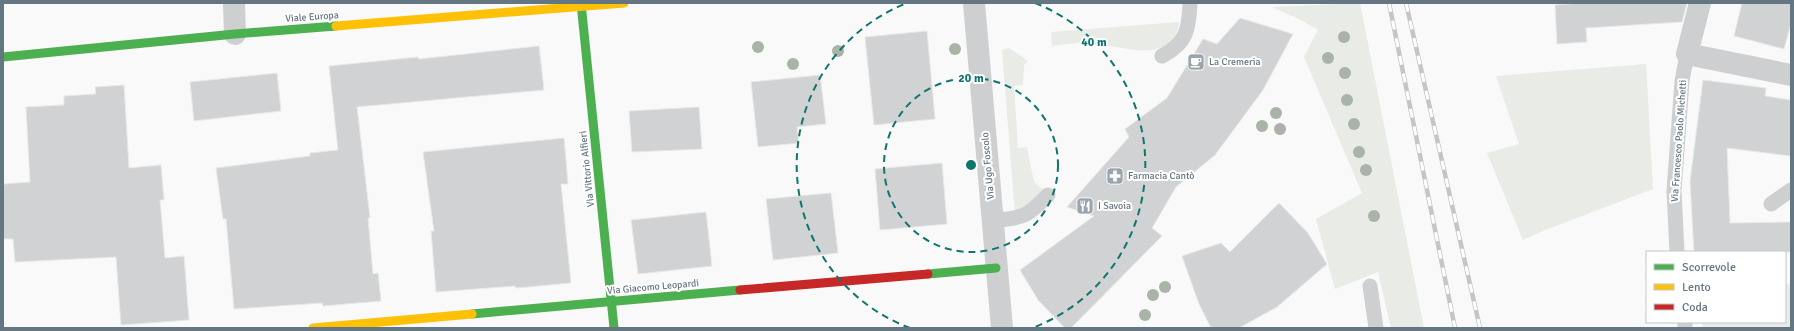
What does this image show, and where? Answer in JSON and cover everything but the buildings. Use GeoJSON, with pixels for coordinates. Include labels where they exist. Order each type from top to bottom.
{"type":"FeatureCollection","features":[{"type":"Feature","properties":{"kind":"street"},"geometry":{"type":"LineString","coordinates":[[234,3],[235,34]]}},
{"type":"Feature","properties":{"kind":"street","name":"Viale Europa"},"geometry":{"type":"LineString","coordinates":[[3,57],[235,34],[582,5],[624,3]]}},
{"type":"Feature","properties":{"kind":"street","name":"Via Ugo Foscolo"},"geometry":{"type":"LineString","coordinates":[[974,3],[1002,328]]}},
{"type":"Feature","properties":{"kind":"street"},"geometry":{"type":"LineString","coordinates":[[1700,3],[1687,54],[1791,75]]}},
{"type":"Feature","properties":{"kind":"street","name":"Via Vittorio Alfieri"},"geometry":{"type":"LineString","coordinates":[[582,5],[614,328]]}},
{"type":"Feature","properties":{"kind":"street","name":"Via Giacomo Leopardi"},"geometry":{"type":"LineString","coordinates":[[313,328],[996,268]]}},
{"type":"Feature","properties":{"kind":"lane"},"geometry":{"type":"LineString","coordinates":[[1162,56],[1172,51],[1180,44],[1186,34],[1189,21],[1190,3]]}},
{"type":"Feature","properties":{"kind":"lane","name":"Via Francesco Paolo Michetti"},"geometry":{"type":"LineString","coordinates":[[1677,251],[1674,191],[1682,81],[1687,54]]}},
{"type":"Feature","properties":{"kind":"lane"},"geometry":{"type":"LineString","coordinates":[[1771,204],[1791,190]]}},
{"type":"Feature","properties":{"kind":"lane"},"geometry":{"type":"LineString","coordinates":[[992,221],[1020,217],[1030,213],[1048,195]]}},
{"type":"Feature","properties":{"kind":"lane"},"geometry":{"type":"LineString","coordinates":[[1370,286],[1376,328]]}},
{"type":"Feature","properties":{"kind":"shaded area"},"geometry":{"type":"Polygon","coordinates":[[[1360,3],[1424,328],[1391,328],[1378,272],[1335,289],[1316,219],[1362,193],[1304,57],[1318,30],[1301,20],[1272,7],[1360,3]]]}},
{"type":"Feature","properties":{"kind":"shaded area"},"geometry":{"type":"Polygon","coordinates":[[[1179,22],[1175,36],[1167,44],[1158,49],[1135,50],[1084,43],[1052,46],[1051,32],[1179,22]]]}},
{"type":"Feature","properties":{"kind":"shaded area"},"geometry":{"type":"Polygon","coordinates":[[[1009,48],[1028,61],[1024,65],[1023,85],[1014,86],[1018,148],[1027,147],[1034,182],[1045,191],[1035,201],[1015,214],[1002,50],[1009,48]]]}},
{"type":"Feature","properties":{"kind":"shaded area"},"geometry":{"type":"Polygon","coordinates":[[[1646,64],[1653,189],[1545,230],[1523,240],[1487,153],[1519,144],[1496,76],[1646,64]]]}},
{"type":"Feature","properties":{"kind":"shaded area"},"geometry":{"type":"Polygon","coordinates":[[[1786,284],[1791,285],[1791,328],[1703,328],[1702,323],[1786,323],[1786,284]]]}},
{"type":"Feature","properties":{"kind":"railway"},"geometry":{"type":"LineString","coordinates":[[1389,3],[1455,328]]}},
{"type":"Feature","properties":{"kind":"railway"},"geometry":{"type":"LineString","coordinates":[[1406,3],[1480,328]]}},
{"type":"Feature","properties":{"kind":"traffic: fast"},"geometry":{"type":"LineString","coordinates":[[581,3],[614,328]]}},
{"type":"Feature","properties":{"kind":"traffic: fast"},"geometry":{"type":"LineString","coordinates":[[3,57],[235,34],[336,26]]}},
{"type":"Feature","properties":{"kind":"traffic: fast"},"geometry":{"type":"LineString","coordinates":[[928,274],[996,268]]}},
{"type":"Feature","properties":{"kind":"traffic: fast"},"geometry":{"type":"LineString","coordinates":[[472,314],[740,290]]}},
{"type":"Feature","properties":{"kind":"traffic: slow"},"geometry":{"type":"LineString","coordinates":[[336,26],[624,3]]}},
{"type":"Feature","properties":{"kind":"traffic: slow"},"geometry":{"type":"LineString","coordinates":[[313,328],[472,314]]}},
{"type":"Feature","properties":{"kind":"traffic: jam"},"geometry":{"type":"LineString","coordinates":[[740,290],[928,274]]}},
{"type":"Feature","properties":{"kind":"place","name":"La Cremeria"},"geometry":{"type":"Point","coordinates":[1196,62]}},
{"type":"Feature","properties":{"kind":"place","name":"Farmacia Cantò"},"geometry":{"type":"Point","coordinates":[1115,176]}},
{"type":"Feature","properties":{"kind":"place","name":"I Savoia"},"geometry":{"type":"Point","coordinates":[1085,206]}}]}
